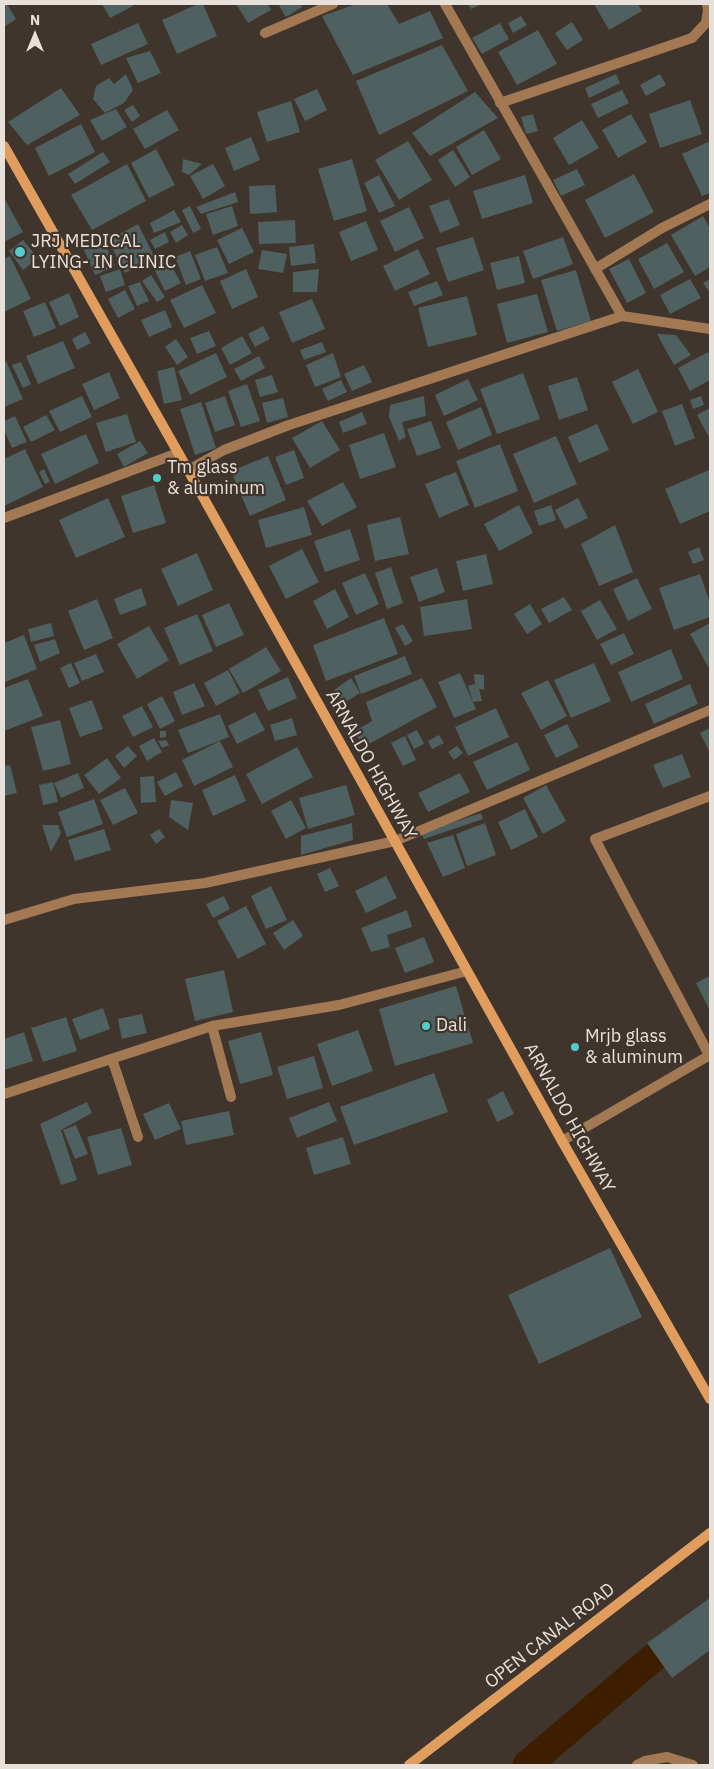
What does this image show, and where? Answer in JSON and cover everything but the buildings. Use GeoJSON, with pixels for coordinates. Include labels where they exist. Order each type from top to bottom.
{"type":"FeatureCollection","features":[{"type":"Feature","properties":{"kind":"main road","name":"ARNALDO HIGHWAY"},"geometry":{"type":"LineString","coordinates":[[4,146],[188,470],[562,1141],[710,1399]]}},
{"type":"Feature","properties":{"kind":"main road","name":"OPEN CANAL ROAD"},"geometry":{"type":"LineString","coordinates":[[409,1765],[710,1533]]}},
{"type":"Feature","properties":{"kind":"street"},"geometry":{"type":"LineString","coordinates":[[265,34],[332,4]]}},
{"type":"Feature","properties":{"kind":"street"},"geometry":{"type":"LineString","coordinates":[[445,4],[622,316]]}},
{"type":"Feature","properties":{"kind":"street"},"geometry":{"type":"LineString","coordinates":[[500,103],[692,38],[706,23],[707,4]]}},
{"type":"Feature","properties":{"kind":"street"},"geometry":{"type":"LineString","coordinates":[[595,268],[662,228],[710,204]]}},
{"type":"Feature","properties":{"kind":"street"},"geometry":{"type":"LineString","coordinates":[[188,470],[224,450],[289,425],[622,316],[710,329]]}},
{"type":"Feature","properties":{"kind":"street"},"geometry":{"type":"LineString","coordinates":[[4,518],[178,453]]}},
{"type":"Feature","properties":{"kind":"street"},"geometry":{"type":"LineString","coordinates":[[4,920],[74,899],[205,883],[395,841],[710,710]]}},
{"type":"Feature","properties":{"kind":"street"},"geometry":{"type":"LineString","coordinates":[[562,1141],[710,1056],[595,839],[710,796]]}},
{"type":"Feature","properties":{"kind":"street"},"geometry":{"type":"LineString","coordinates":[[4,1094],[212,1026],[339,1005],[467,970]]}},
{"type":"Feature","properties":{"kind":"street"},"geometry":{"type":"LineString","coordinates":[[212,1026],[231,1096]]}},
{"type":"Feature","properties":{"kind":"street"},"geometry":{"type":"LineString","coordinates":[[112,1059],[138,1137]]}},
{"type":"Feature","properties":{"kind":"street"},"geometry":{"type":"LineString","coordinates":[[637,1765],[645,1761],[667,1756],[693,1765]]}},
{"type":"Feature","properties":{"kind":"waterway"},"geometry":{"type":"LineString","coordinates":[[527,1765],[653,1658]]}},
{"type":"Feature","properties":{"kind":"place","name":"JRJ MEDICAL LYING- IN CLINIC"},"geometry":{"type":"Point","coordinates":[20,252]}},
{"type":"Feature","properties":{"kind":"place","name":"Tm glass & aluminum"},"geometry":{"type":"Point","coordinates":[157,478]}},
{"type":"Feature","properties":{"kind":"place","name":"Dali"},"geometry":{"type":"Point","coordinates":[426,1026]}},
{"type":"Feature","properties":{"kind":"place","name":"Mrjb glass & aluminum"},"geometry":{"type":"Point","coordinates":[575,1047]}}]}
